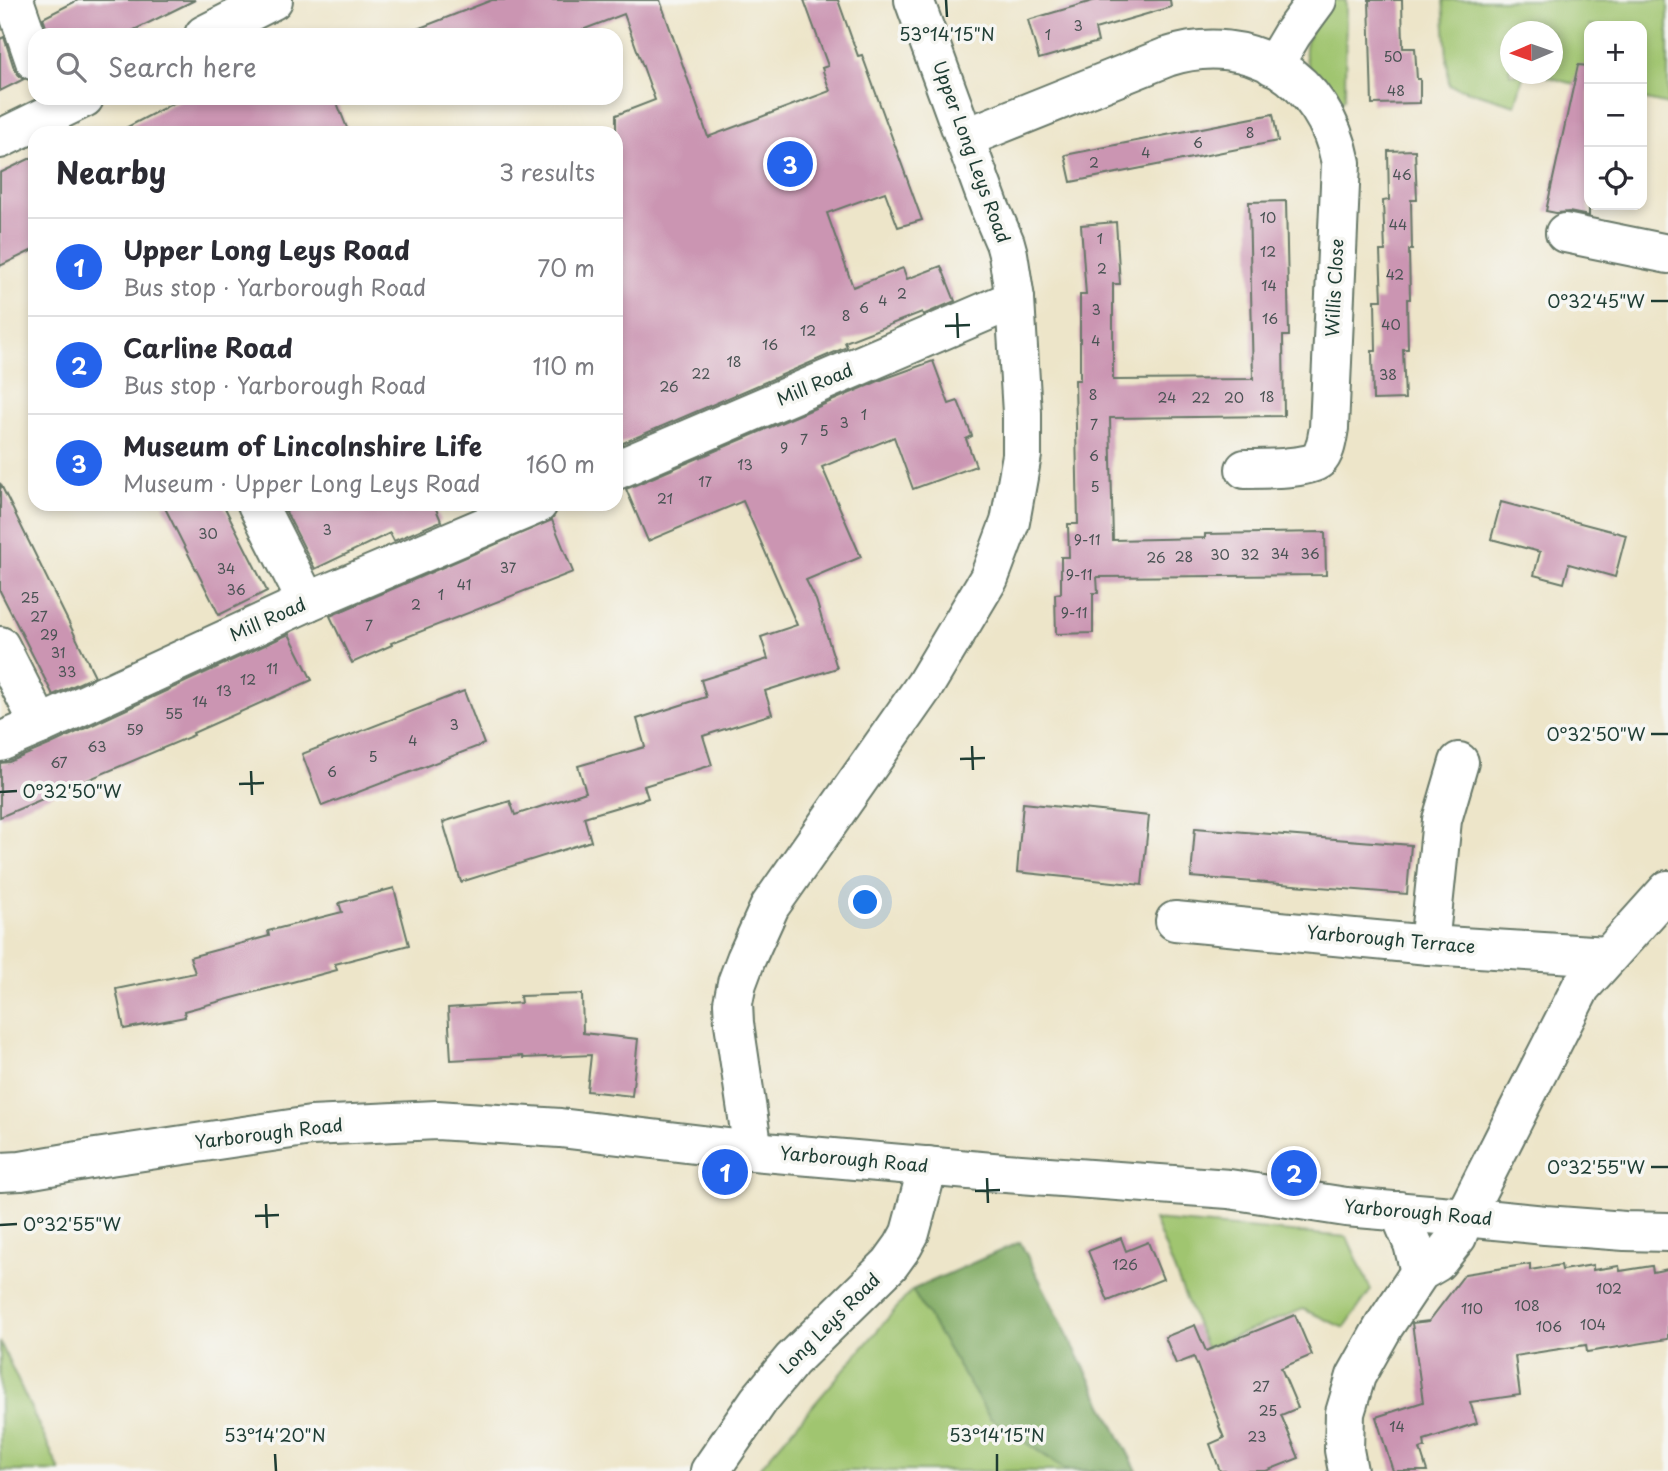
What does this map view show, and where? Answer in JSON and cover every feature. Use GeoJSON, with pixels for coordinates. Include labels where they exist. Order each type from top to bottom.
{"type":"FeatureCollection","features":[{"type":"Feature","properties":{"kind":"street"},"geometry":{"type":"LineString","coordinates":[[14,0],[28,41]]}},
{"type":"Feature","properties":{"kind":"street"},"geometry":{"type":"LineString","coordinates":[[218,28],[272,0]]}},
{"type":"Feature","properties":{"kind":"street","name":"Upper Long Leys Road"},"geometry":{"type":"LineString","coordinates":[[753,1151],[733,1003],[746,959],[770,906],[925,685],[989,578],[1010,522],[1022,455],[1015,299],[1006,243],[990,208],[914,0]]}},
{"type":"Feature","properties":{"kind":"street"},"geometry":{"type":"LineString","coordinates":[[1273,66],[1317,0]]}},
{"type":"Feature","properties":{"kind":"street","name":"Willis Close"},"geometry":{"type":"LineString","coordinates":[[965,138],[1179,53],[1210,49],[1244,54],[1279,68],[1312,98],[1331,128],[1340,163],[1329,428],[1325,448],[1317,461],[1303,466],[1245,470]]}},
{"type":"Feature","properties":{"kind":"street"},"geometry":{"type":"LineString","coordinates":[[29,126],[64,110]]}},
{"type":"Feature","properties":{"kind":"street"},"geometry":{"type":"LineString","coordinates":[[0,139],[28,126]]}},
{"type":"Feature","properties":{"kind":"street"},"geometry":{"type":"LineString","coordinates":[[1565,233],[1668,254]]}},
{"type":"Feature","properties":{"kind":"street","name":"Mill Road"},"geometry":{"type":"LineString","coordinates":[[623,467],[1015,299]]}},
{"type":"Feature","properties":{"kind":"street"},"geometry":{"type":"LineString","coordinates":[[261,511],[307,602]]}},
{"type":"Feature","properties":{"kind":"street","name":"Mill Road"},"geometry":{"type":"LineString","coordinates":[[0,742],[307,602],[522,511]]}},
{"type":"Feature","properties":{"kind":"street"},"geometry":{"type":"LineString","coordinates":[[0,646],[40,725]]}},
{"type":"Feature","properties":{"kind":"street"},"geometry":{"type":"LineString","coordinates":[[1429,945],[1442,820],[1459,762]]}},
{"type":"Feature","properties":{"kind":"street"},"geometry":{"type":"LineString","coordinates":[[1348,1471],[1344,1450],[1345,1413],[1356,1376],[1384,1326],[1420,1272],[1437,1262],[1457,1237],[1464,1217],[1581,987],[1668,890]]}},
{"type":"Feature","properties":{"kind":"street","name":"Yarborough Terrace"},"geometry":{"type":"LineString","coordinates":[[1175,920],[1429,945],[1608,956]]}},
{"type":"Feature","properties":{"kind":"street","name":"Yarborough Road"},"geometry":{"type":"LineString","coordinates":[[0,1172],[311,1126],[438,1120],[560,1128],[753,1151],[1229,1189],[1346,1207],[1545,1225],[1668,1232]]}},
{"type":"Feature","properties":{"kind":"street","name":"Long Leys Road"},"geometry":{"type":"LineString","coordinates":[[710,1471],[758,1400],[792,1360],[890,1264],[910,1233],[928,1166]]}},
{"type":"Feature","properties":{"kind":"street"},"geometry":{"type":"LineString","coordinates":[[1399,1211],[1413,1244],[1420,1272]]}},
{"type":"Feature","properties":{"kind":"green space"},"geometry":{"type":"Polygon","coordinates":[[[1326,0],[1346,0],[1345,97],[1337,102],[1312,72],[1306,54],[1309,35],[1326,0]]]}},
{"type":"Feature","properties":{"kind":"green space"},"geometry":{"type":"Polygon","coordinates":[[[1443,0],[1668,0],[1668,105],[1647,100],[1647,21],[1584,21],[1584,86],[1563,81],[1563,21],[1500,21],[1500,84],[1521,84],[1515,105],[1449,85],[1443,0]]]}},
{"type":"Feature","properties":{"kind":"green space"},"geometry":{"type":"Polygon","coordinates":[[[1154,1220],[1347,1237],[1371,1290],[1344,1328],[1303,1309],[1206,1348],[1154,1220]]]}},
{"type":"Feature","properties":{"kind":"green space"},"geometry":{"type":"Polygon","coordinates":[[[1020,1242],[1137,1471],[757,1471],[912,1290],[1020,1242]]]}},
{"type":"Feature","properties":{"kind":"green space"},"geometry":{"type":"Polygon","coordinates":[[[1020,1242],[1137,1471],[1066,1470],[990,1418],[912,1290],[1020,1242]]]}},
{"type":"Feature","properties":{"kind":"green space"},"geometry":{"type":"Polygon","coordinates":[[[0,1342],[60,1471],[0,1471],[0,1342]]]}},
{"type":"Feature","properties":{"kind":"building"},"geometry":{"type":"Polygon","coordinates":[[[78,0],[195,0],[138,28],[47,28],[43,18],[78,0]]]}},
{"type":"Feature","properties":{"kind":"building"},"geometry":{"type":"Polygon","coordinates":[[[492,0],[660,0],[708,137],[830,91],[822,68],[828,66],[804,0],[838,0],[858,56],[862,55],[922,220],[898,227],[885,192],[827,213],[853,287],[903,268],[907,279],[941,266],[955,301],[845,342],[847,347],[623,443],[623,126],[616,126],[616,115],[655,100],[624,14],[587,28],[420,28],[492,0]]]}},
{"type":"Feature","properties":{"kind":"building"},"geometry":{"type":"Polygon","coordinates":[[[1096,0],[1170,0],[1171,7],[1095,29],[1098,42],[1039,59],[1028,20],[1096,0]]]}},
{"type":"Feature","properties":{"kind":"building"},"geometry":{"type":"Polygon","coordinates":[[[1369,0],[1402,0],[1403,48],[1415,48],[1417,79],[1420,79],[1420,103],[1372,104],[1369,0]]]}},
{"type":"Feature","properties":{"kind":"building"},"geometry":{"type":"Polygon","coordinates":[[[4,37],[14,68],[24,79],[0,91],[0,39],[4,37]]]}},
{"type":"Feature","properties":{"kind":"building"},"geometry":{"type":"Polygon","coordinates":[[[1578,65],[1584,66],[1584,210],[1589,210],[1589,216],[1546,211],[1578,65]]]}},
{"type":"Feature","properties":{"kind":"building"},"geometry":{"type":"Polygon","coordinates":[[[170,105],[338,105],[346,126],[129,126],[170,105]]]}},
{"type":"Feature","properties":{"kind":"building"},"geometry":{"type":"Polygon","coordinates":[[[1273,114],[1278,141],[1071,182],[1065,155],[1273,114]]]}},
{"type":"Feature","properties":{"kind":"building"},"geometry":{"type":"Polygon","coordinates":[[[1415,150],[1417,200],[1411,200],[1408,349],[1403,349],[1405,399],[1373,400],[1375,300],[1382,300],[1380,251],[1385,251],[1383,201],[1389,200],[1388,151],[1415,150]]]}},
{"type":"Feature","properties":{"kind":"building"},"geometry":{"type":"Polygon","coordinates":[[[28,159],[28,252],[0,266],[0,173],[28,159]]]}},
{"type":"Feature","properties":{"kind":"building"},"geometry":{"type":"Polygon","coordinates":[[[1286,201],[1289,336],[1283,336],[1284,416],[1110,418],[1113,540],[1205,538],[1205,534],[1325,532],[1326,575],[1097,577],[1098,593],[1093,593],[1093,633],[1056,634],[1055,594],[1061,593],[1061,557],[1069,557],[1068,524],[1078,524],[1075,380],[1080,380],[1080,295],[1086,295],[1081,225],[1116,222],[1120,284],[1113,284],[1113,380],[1253,379],[1249,202],[1286,201]]]}},
{"type":"Feature","properties":{"kind":"building"},"geometry":{"type":"Polygon","coordinates":[[[933,361],[949,404],[958,401],[972,436],[966,439],[976,466],[913,489],[894,437],[822,467],[861,557],[806,580],[816,600],[837,668],[765,691],[772,714],[703,736],[712,765],[644,786],[648,798],[584,817],[591,841],[461,882],[443,822],[510,801],[515,815],[586,792],[578,766],[645,747],[637,719],[706,697],[701,680],[768,659],[761,637],[797,625],[743,501],[648,541],[626,489],[881,380],[933,361]]]}},
{"type":"Feature","properties":{"kind":"building"},"geometry":{"type":"Polygon","coordinates":[[[0,483],[95,676],[53,695],[0,591],[0,483]]]}},
{"type":"Feature","properties":{"kind":"building"},"geometry":{"type":"Polygon","coordinates":[[[1501,502],[1626,535],[1615,577],[1569,564],[1564,583],[1534,575],[1540,552],[1491,539],[1501,502]]]}},
{"type":"Feature","properties":{"kind":"building"},"geometry":{"type":"Polygon","coordinates":[[[167,511],[227,511],[267,591],[219,615],[167,511]]]}},
{"type":"Feature","properties":{"kind":"building"},"geometry":{"type":"Polygon","coordinates":[[[286,511],[437,511],[441,521],[394,541],[390,533],[315,569],[286,511]]]}},
{"type":"Feature","properties":{"kind":"building"},"geometry":{"type":"Polygon","coordinates":[[[552,520],[573,572],[391,643],[392,645],[352,663],[330,616],[552,520]]]}},
{"type":"Feature","properties":{"kind":"building"},"geometry":{"type":"Polygon","coordinates":[[[289,634],[312,680],[193,733],[194,735],[0,817],[0,763],[9,762],[49,745],[289,634]]]}},
{"type":"Feature","properties":{"kind":"building"},"geometry":{"type":"Polygon","coordinates":[[[464,691],[484,744],[322,806],[302,754],[464,691]]]}},
{"type":"Feature","properties":{"kind":"building"},"geometry":{"type":"Polygon","coordinates":[[[1023,803],[1149,816],[1142,885],[1017,872],[1023,803]]]}},
{"type":"Feature","properties":{"kind":"building"},"geometry":{"type":"Polygon","coordinates":[[[1195,828],[1411,845],[1407,894],[1191,877],[1195,828]]]}},
{"type":"Feature","properties":{"kind":"building"},"geometry":{"type":"Polygon","coordinates":[[[394,888],[409,945],[335,964],[337,970],[184,1011],[185,1017],[124,1029],[116,989],[195,973],[190,957],[269,936],[268,931],[342,912],[339,903],[394,888]]]}},
{"type":"Feature","properties":{"kind":"building"},"geometry":{"type":"Polygon","coordinates":[[[582,994],[583,1033],[638,1039],[632,1096],[587,1091],[591,1055],[451,1060],[448,1008],[521,1003],[520,996],[582,994]]]}},
{"type":"Feature","properties":{"kind":"building"},"geometry":{"type":"Polygon","coordinates":[[[1121,1238],[1126,1251],[1148,1242],[1163,1279],[1108,1301],[1088,1251],[1121,1238]]]}},
{"type":"Feature","properties":{"kind":"building"},"geometry":{"type":"Polygon","coordinates":[[[1530,1264],[1530,1270],[1561,1265],[1562,1270],[1593,1265],[1593,1270],[1619,1266],[1620,1271],[1652,1266],[1653,1272],[1668,1269],[1668,1339],[1587,1352],[1586,1345],[1515,1356],[1520,1395],[1470,1402],[1477,1423],[1424,1440],[1425,1447],[1420,1449],[1427,1471],[1393,1471],[1376,1417],[1423,1402],[1412,1323],[1429,1321],[1465,1274],[1530,1264]]]}},
{"type":"Feature","properties":{"kind":"building"},"geometry":{"type":"Polygon","coordinates":[[[1295,1315],[1312,1355],[1281,1368],[1298,1408],[1281,1415],[1299,1458],[1266,1471],[1220,1471],[1210,1444],[1224,1438],[1194,1357],[1176,1364],[1165,1337],[1195,1325],[1206,1351],[1295,1315]]]}},
{"type":"Feature","properties":{"kind":"place","name":"Museum of Lincolnshire Life"},"geometry":{"type":"Point","coordinates":[790,164]}},
{"type":"Feature","properties":{"kind":"place","name":"Upper Long Leys Road"},"geometry":{"type":"Point","coordinates":[725,1172]}},
{"type":"Feature","properties":{"kind":"place","name":"Carline Road"},"geometry":{"type":"Point","coordinates":[1294,1173]}}]}
